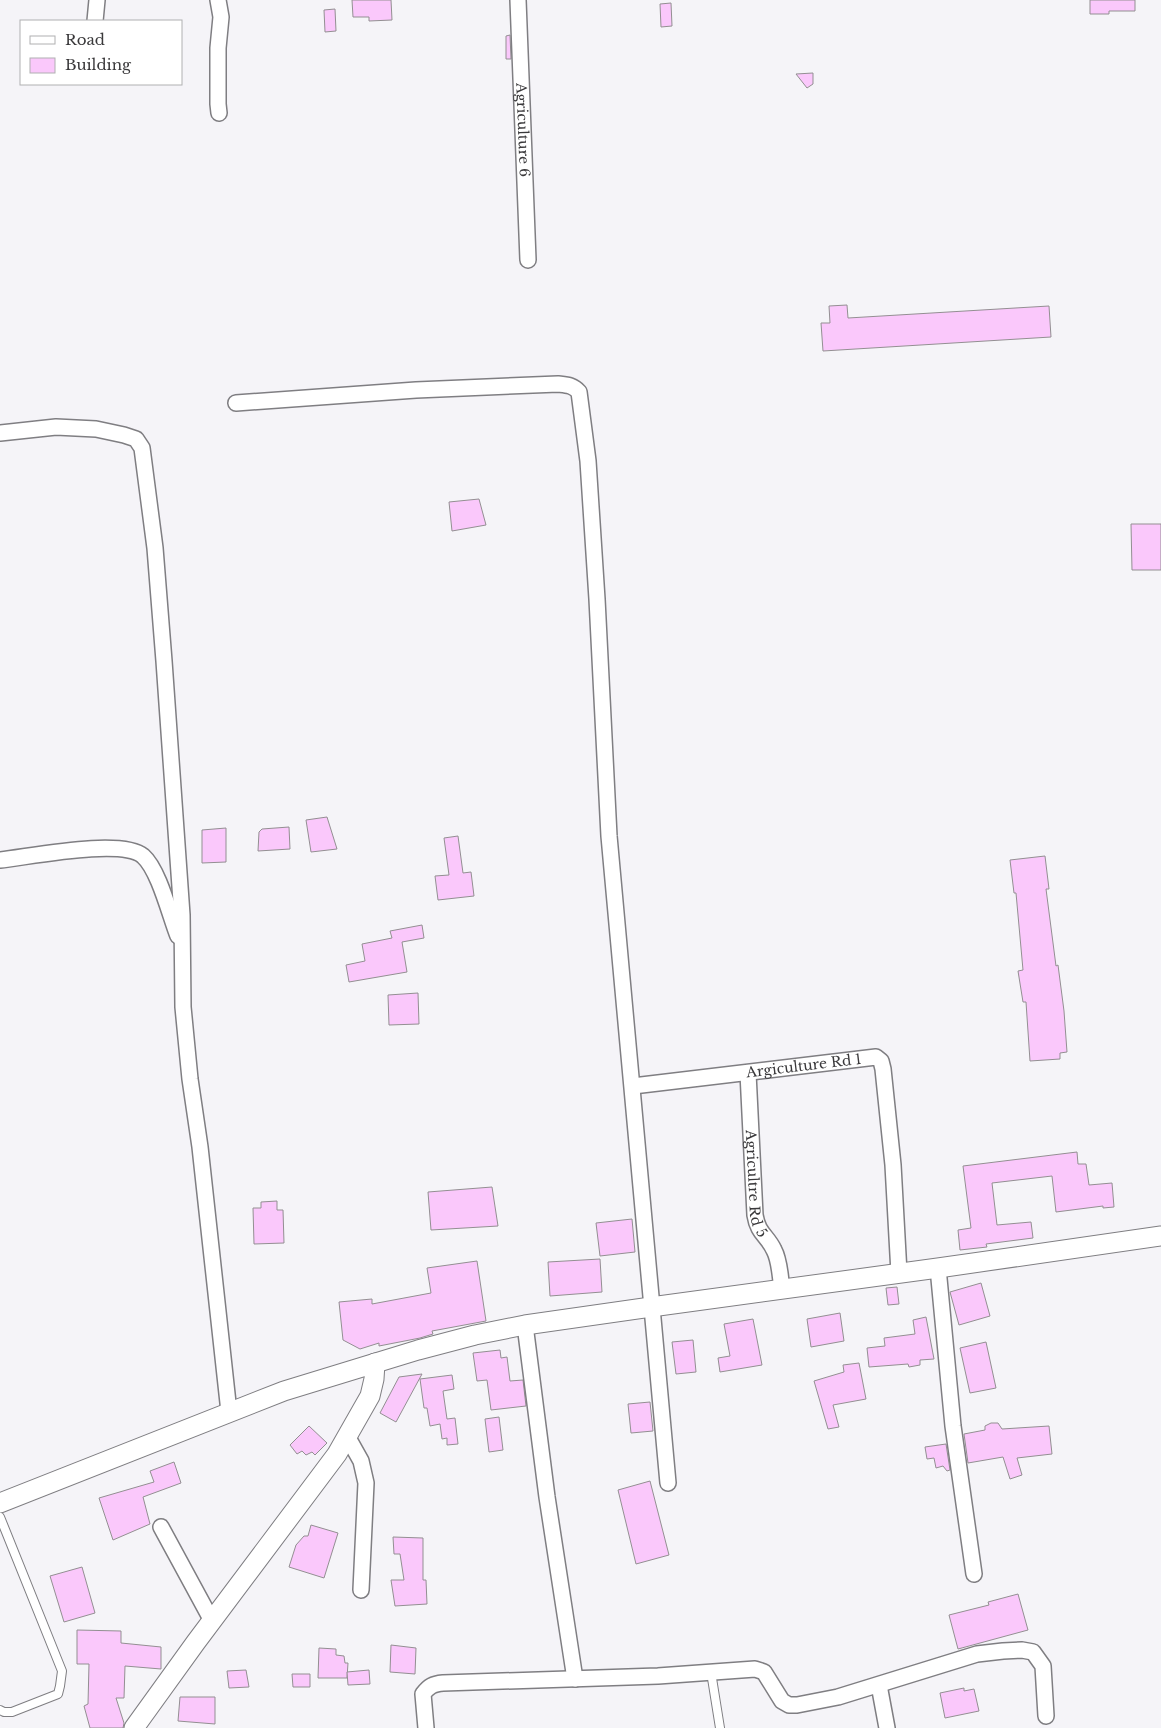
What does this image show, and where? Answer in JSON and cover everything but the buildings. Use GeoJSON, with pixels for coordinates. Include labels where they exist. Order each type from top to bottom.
{"type":"FeatureCollection","features":[{"type":"Feature","properties":{"kind":"street"},"geometry":{"type":"LineString","coordinates":[[95,20],[97,0]]}},
{"type":"Feature","properties":{"kind":"street"},"geometry":{"type":"LineString","coordinates":[[218,0],[221,17],[218,48],[219,113]]}},
{"type":"Feature","properties":{"kind":"street","name":"Agriculture 6"},"geometry":{"type":"LineString","coordinates":[[518,0],[528,260]]}},
{"type":"Feature","properties":{"kind":"street"},"geometry":{"type":"LineString","coordinates":[[236,403],[416,390],[558,384],[568,385],[579,392],[587,452],[592,520],[609,836],[668,1483]]}},
{"type":"Feature","properties":{"kind":"street"},"geometry":{"type":"LineString","coordinates":[[0,433],[56,427],[96,429],[124,434],[136,439],[142,448],[154,548],[162,642],[183,951],[183,1007],[230,1412]]}},
{"type":"Feature","properties":{"kind":"street"},"geometry":{"type":"LineString","coordinates":[[0,860],[91,849],[114,848],[132,850],[144,857],[156,876],[183,951]]}},
{"type":"Feature","properties":{"kind":"street","name":"Argiculture Rd 1"},"geometry":{"type":"LineString","coordinates":[[632,1086],[876,1057],[881,1061],[883,1069],[893,1165],[899,1273]]}},
{"type":"Feature","properties":{"kind":"street","name":"Agricultre Rd 5"},"geometry":{"type":"LineString","coordinates":[[748,1073],[755,1216],[760,1231],[772,1246],[778,1258],[782,1289]]}},
{"type":"Feature","properties":{"kind":"street"},"geometry":{"type":"LineString","coordinates":[[0,1503],[284,1391],[418,1350],[475,1335],[525,1325],[1161,1236]]}},
{"type":"Feature","properties":{"kind":"street"},"geometry":{"type":"LineString","coordinates":[[938,1268],[953,1426],[974,1574]]}},
{"type":"Feature","properties":{"kind":"street"},"geometry":{"type":"LineString","coordinates":[[525,1325],[547,1497],[576,1679]]}},
{"type":"Feature","properties":{"kind":"street"},"geometry":{"type":"LineString","coordinates":[[134,1728],[337,1454],[370,1396],[375,1363]]}},
{"type":"Feature","properties":{"kind":"street"},"geometry":{"type":"LineString","coordinates":[[347,1436],[361,1461],[366,1483],[361,1590]]}},
{"type":"Feature","properties":{"kind":"street"},"geometry":{"type":"LineString","coordinates":[[161,1527],[212,1621]]}},
{"type":"Feature","properties":{"kind":"street"},"geometry":{"type":"LineString","coordinates":[[426,1728],[423,1694],[434,1684],[658,1676],[755,1669],[764,1672],[782,1701],[789,1705],[838,1697],[977,1654],[1022,1650],[1033,1652],[1043,1666],[1046,1716]]}},
{"type":"Feature","properties":{"kind":"street"},"geometry":{"type":"LineString","coordinates":[[879,1685],[887,1728]]}},
{"type":"Feature","properties":{"kind":"lane"},"geometry":{"type":"LineString","coordinates":[[0,1517],[62,1671],[58,1694],[12,1712],[0,1710]]}},
{"type":"Feature","properties":{"kind":"lane"},"geometry":{"type":"LineString","coordinates":[[711,1672],[720,1728]]}}]}
